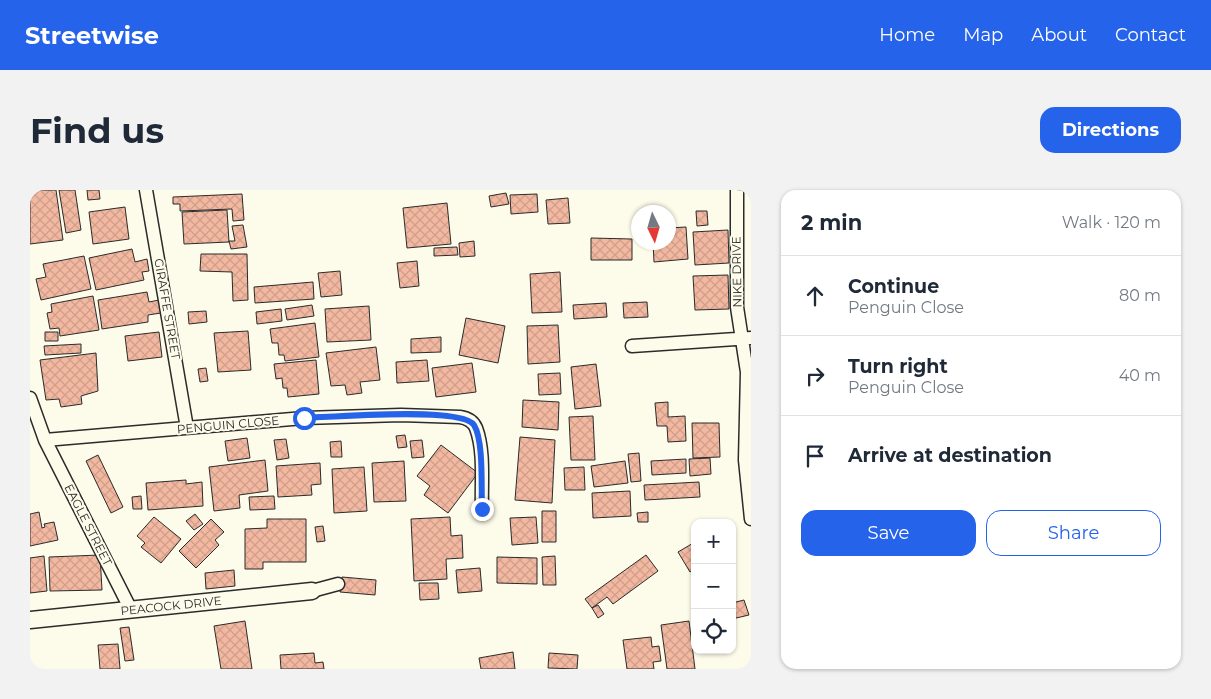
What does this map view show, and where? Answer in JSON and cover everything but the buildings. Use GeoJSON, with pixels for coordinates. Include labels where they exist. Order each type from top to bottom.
{"type":"FeatureCollection","features":[{"type":"Feature","properties":{"kind":"street","name":"GIRAFFE STREET"},"geometry":{"type":"LineString","coordinates":[[146,190],[187,428]]}},
{"type":"Feature","properties":{"kind":"street","name":"NIKE DRIVE"},"geometry":{"type":"LineString","coordinates":[[737,190],[737,307],[746,338],[745,460],[751,519]]}},
{"type":"Feature","properties":{"kind":"street"},"geometry":{"type":"LineString","coordinates":[[632,346],[746,338]]}},
{"type":"Feature","properties":{"kind":"street","name":"EAGLE STREET"},"geometry":{"type":"LineString","coordinates":[[30,398],[46,440],[131,610]]}},
{"type":"Feature","properties":{"kind":"street","name":"PENGUIN CLOSE"},"geometry":{"type":"LineString","coordinates":[[46,440],[304,418],[401,415],[438,415],[466,418],[475,428],[478,440],[482,509]]}},
{"type":"Feature","properties":{"kind":"street"},"geometry":{"type":"LineString","coordinates":[[312,591],[338,584]]}},
{"type":"Feature","properties":{"kind":"street","name":"PEACOCK DRIVE"},"geometry":{"type":"LineString","coordinates":[[30,620],[312,591]]}},
{"type":"Feature","properties":{"kind":"route"},"geometry":{"type":"LineString","coordinates":[[304,418],[401,415],[438,415],[466,418],[472,422],[478,440],[482,509]]}}]}
